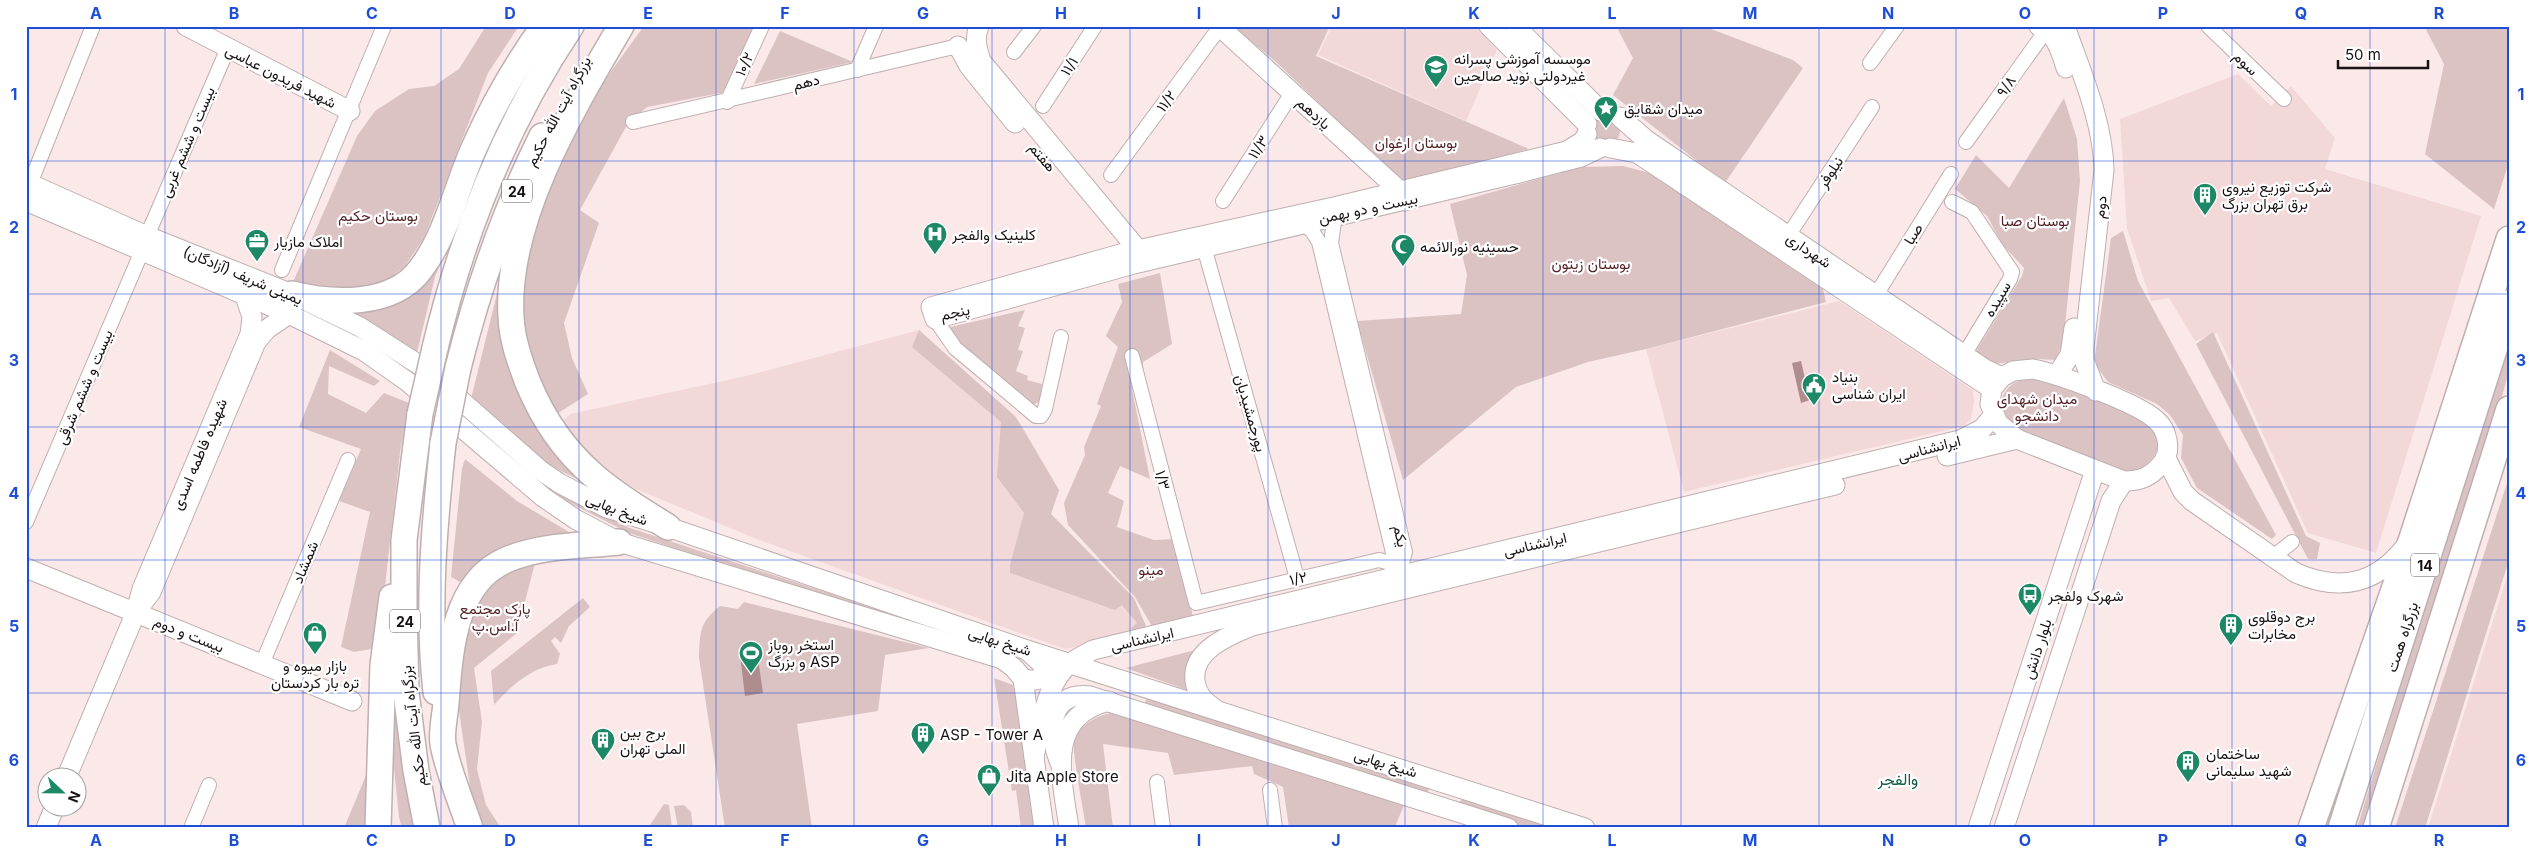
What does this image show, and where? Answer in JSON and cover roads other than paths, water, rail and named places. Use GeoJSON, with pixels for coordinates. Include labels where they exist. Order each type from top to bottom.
{"type":"FeatureCollection","features":[{"type":"Feature","properties":{"kind":"highway"},"geometry":{"type":"LineString","coordinates":[[290,304],[307,298],[348,300],[370,298],[400,286],[420,271],[441,232],[474,148],[507,82],[544,26]]}},
{"type":"Feature","properties":{"kind":"highway","name":"بزرگراه آیت الله حکیم"},"geometry":{"type":"LineString","coordinates":[[428,828],[416,771],[406,692],[404,540],[430,413],[435,348],[457,266],[489,179],[533,86],[571,26]]}},
{"type":"Feature","properties":{"kind":"highway","name":"بزرگراه آیت الله حکیم"},"geometry":{"type":"LineString","coordinates":[[456,828],[443,744],[431,626],[432,561],[443,443],[454,378],[485,274],[515,194],[562,96],[606,26]]}},
{"type":"Feature","properties":{"kind":"highway"},"geometry":{"type":"LineString","coordinates":[[621,26],[574,105],[526,218],[514,268],[511,317],[517,351],[523,370],[546,421],[558,438],[594,476],[668,527]]}},
{"type":"Feature","properties":{"kind":"highway"},"geometry":{"type":"LineString","coordinates":[[2312,828],[2412,538],[2509,240]]}},
{"type":"Feature","properties":{"kind":"highway","name":"بزرگراه همت"},"geometry":{"type":"LineString","coordinates":[[2341,828],[2509,303]]}},
{"type":"Feature","properties":{"kind":"highway","name":"14"},"geometry":{"type":"LineString","coordinates":[[2376,828],[2509,409]]}},
{"type":"Feature","properties":{"kind":"highway"},"geometry":{"type":"LineString","coordinates":[[378,828],[383,665],[390,612],[404,540]]}},
{"type":"Feature","properties":{"kind":"highway"},"geometry":{"type":"LineString","coordinates":[[470,828],[443,744],[448,676],[455,634],[460,612],[469,592],[492,569],[518,556],[550,549],[619,542]]}},
{"type":"Feature","properties":{"kind":"highway"},"geometry":{"type":"LineString","coordinates":[[2312,828],[2388,679]]}},
{"type":"Feature","properties":{"kind":"highway"},"geometry":{"type":"LineString","coordinates":[[381,754],[390,828]]}},
{"type":"Feature","properties":{"kind":"main road"},"geometry":{"type":"LineString","coordinates":[[965,26],[971,39]]}},
{"type":"Feature","properties":{"kind":"main road","name":"یازدهم"},"geometry":{"type":"LineString","coordinates":[[1220,26],[1403,196]]}},
{"type":"Feature","properties":{"kind":"main road"},"geometry":{"type":"LineString","coordinates":[[1489,26],[1587,129],[1590,140],[1605,148],[1616,146],[1624,136],[1620,117],[1611,112],[1601,111],[1595,114],[1587,129]]}},
{"type":"Feature","properties":{"kind":"main road"},"geometry":{"type":"LineString","coordinates":[[1515,26],[1601,111]]}},
{"type":"Feature","properties":{"kind":"main road","name":"دوم"},"geometry":{"type":"LineString","coordinates":[[2065,26],[2096,120],[2104,152],[2104,170],[2084,348],[2084,360],[2096,391]]}},
{"type":"Feature","properties":{"kind":"main road","name":"شهید فریدون عباسی"},"geometry":{"type":"LineString","coordinates":[[199,28],[353,105]]}},
{"type":"Feature","properties":{"kind":"main road","name":"شهید فریدون عباسی"},"geometry":{"type":"LineString","coordinates":[[199,28],[228,48],[353,105]]}},
{"type":"Feature","properties":{"kind":"main road","name":"دوم"},"geometry":{"type":"LineString","coordinates":[[2043,28],[2062,52],[2085,128],[2090,151],[2091,168],[2072,348],[2066,363],[2057,375]]}},
{"type":"Feature","properties":{"kind":"main road","name":"هفتم"},"geometry":{"type":"LineString","coordinates":[[971,39],[981,61],[1136,257]]}},
{"type":"Feature","properties":{"kind":"main road","name":"شهرداری"},"geometry":{"type":"LineString","coordinates":[[1620,117],[1645,139],[1784,242]]}},
{"type":"Feature","properties":{"kind":"main road","name":"بیست و دو بهمن"},"geometry":{"type":"LineString","coordinates":[[1136,257],[1204,247],[1303,223],[1567,151],[1583,141],[1587,129]]}},
{"type":"Feature","properties":{"kind":"main road","name":"بیست و دو بهمن"},"geometry":{"type":"LineString","coordinates":[[1136,257],[1403,196],[1572,160],[1605,148]]}},
{"type":"Feature","properties":{"kind":"main road","name":"شهرداری"},"geometry":{"type":"LineString","coordinates":[[1605,148],[1637,153],[1784,242],[1997,383]]}},
{"type":"Feature","properties":{"kind":"main road","name":"یمینی شریف (آزادگان)"},"geometry":{"type":"LineString","coordinates":[[28,189],[144,244],[245,296],[290,304],[364,351],[408,382],[430,413]]}},
{"type":"Feature","properties":{"kind":"main road","name":"یمینی شریف (آزادگان)"},"geometry":{"type":"LineString","coordinates":[[144,244],[387,343],[424,368],[454,378]]}},
{"type":"Feature","properties":{"kind":"main road","name":"پنجم"},"geometry":{"type":"LineString","coordinates":[[935,319],[1136,257]]}},
{"type":"Feature","properties":{"kind":"main road","name":"شهیده فاطمه اسدی"},"geometry":{"type":"LineString","coordinates":[[71,766],[136,612],[142,588],[254,336],[252,316],[245,296]]}},
{"type":"Feature","properties":{"kind":"main road","name":"شهیده فاطمه اسدی"},"geometry":{"type":"LineString","coordinates":[[254,336],[267,329],[290,304]]}},
{"type":"Feature","properties":{"kind":"main road"},"geometry":{"type":"LineString","coordinates":[[2166,458],[2149,476],[2137,481],[2124,481],[2017,438],[1998,423],[1994,415],[1990,404],[1997,383],[2013,371],[2032,369],[2057,375],[2147,413],[2157,420],[2164,429],[2166,458],[2183,492],[2192,501],[2307,578],[2330,584],[2346,583],[2369,577],[2385,570],[2412,538]]}},
{"type":"Feature","properties":{"kind":"main road","name":"شیخ بهایی"},"geometry":{"type":"LineString","coordinates":[[454,378],[540,470],[560,484],[607,508],[668,527],[1027,650],[1221,713],[1450,783],[1585,828]]}},
{"type":"Feature","properties":{"kind":"main road","name":"شیخ بهایی"},"geometry":{"type":"LineString","coordinates":[[430,413],[543,497],[576,519],[619,542],[1002,659],[1014,668],[1022,679]]}},
{"type":"Feature","properties":{"kind":"main road","name":"ایرانشناسی"},"geometry":{"type":"LineString","coordinates":[[1683,516],[1960,440],[1982,430],[1994,415]]}},
{"type":"Feature","properties":{"kind":"main road","name":"ایرانشناسی"},"geometry":{"type":"LineString","coordinates":[[1071,663],[1093,650],[1404,577],[1683,516],[2017,438]]}},
{"type":"Feature","properties":{"kind":"main road","name":"بلوار دانش"},"geometry":{"type":"LineString","coordinates":[[1978,828],[2095,470]]}},
{"type":"Feature","properties":{"kind":"main road","name":"بلوار دانش"},"geometry":{"type":"LineString","coordinates":[[2004,828],[2111,501],[2124,481]]}},
{"type":"Feature","properties":{"kind":"main road","name":"بیست و دوم"},"geometry":{"type":"LineString","coordinates":[[26,568],[352,701]]}},
{"type":"Feature","properties":{"kind":"main road","name":"ایرانشناسی"},"geometry":{"type":"LineString","coordinates":[[1221,713],[1202,700],[1196,688],[1194,674],[1199,660],[1206,653],[1232,634],[1252,626],[1404,577]]}},
{"type":"Feature","properties":{"kind":"main road"},"geometry":{"type":"LineString","coordinates":[[2053,600],[2077,606]]}},
{"type":"Feature","properties":{"kind":"main road"},"geometry":{"type":"LineString","coordinates":[[1027,650],[1042,664],[1045,675],[1041,679],[1022,679],[1044,828]]}},
{"type":"Feature","properties":{"kind":"main road"},"geometry":{"type":"LineString","coordinates":[[1034,758],[1043,712],[1050,695],[1071,663]]}},
{"type":"Feature","properties":{"kind":"main road"},"geometry":{"type":"LineString","coordinates":[[1071,663],[1074,672],[1082,682],[1109,696],[1149,710],[1157,716]]}},
{"type":"Feature","properties":{"kind":"main road","name":"شیخ بهایی"},"geometry":{"type":"LineString","coordinates":[[1069,828],[1060,763],[1063,744],[1071,724],[1084,710],[1093,705],[1114,703],[1508,828]]}},
{"type":"Feature","properties":{"kind":"main road"},"geometry":{"type":"LineString","coordinates":[[1443,807],[1450,783]]}},
{"type":"Feature","properties":{"kind":"main road"},"geometry":{"type":"LineString","coordinates":[[46,828],[51,816]]}},
{"type":"Feature","properties":{"kind":"street"},"geometry":{"type":"LineString","coordinates":[[28,189],[93,26]]}},
{"type":"Feature","properties":{"kind":"street"},"geometry":{"type":"LineString","coordinates":[[282,270],[353,105],[384,26]]}},
{"type":"Feature","properties":{"kind":"street","name":"۱۰/۲"},"geometry":{"type":"LineString","coordinates":[[727,102],[762,26]]}},
{"type":"Feature","properties":{"kind":"street"},"geometry":{"type":"LineString","coordinates":[[857,70],[876,26]]}},
{"type":"Feature","properties":{"kind":"street"},"geometry":{"type":"LineString","coordinates":[[1014,52],[1034,26]]}},
{"type":"Feature","properties":{"kind":"street","name":"۱۱/۱"},"geometry":{"type":"LineString","coordinates":[[1043,106],[1095,26]]}},
{"type":"Feature","properties":{"kind":"street","name":"۱۱/۲"},"geometry":{"type":"LineString","coordinates":[[1111,175],[1220,26]]}},
{"type":"Feature","properties":{"kind":"street"},"geometry":{"type":"LineString","coordinates":[[1870,63],[1896,26]]}},
{"type":"Feature","properties":{"kind":"street","name":"سوم"},"geometry":{"type":"LineString","coordinates":[[2208,26],[2284,99]]}},
{"type":"Feature","properties":{"kind":"street","name":"۹/۸"},"geometry":{"type":"LineString","coordinates":[[1966,142],[2043,28]]}},
{"type":"Feature","properties":{"kind":"street","name":"دهم"},"geometry":{"type":"LineString","coordinates":[[633,122],[727,102],[857,70],[971,39]]}},
{"type":"Feature","properties":{"kind":"street","name":"بیست و ششم غربی"},"geometry":{"type":"LineString","coordinates":[[144,244],[228,48]]}},
{"type":"Feature","properties":{"kind":"street","name":"۱۱/۳"},"geometry":{"type":"LineString","coordinates":[[1223,201],[1292,93]]}},
{"type":"Feature","properties":{"kind":"street","name":"نیلوفر"},"geometry":{"type":"LineString","coordinates":[[1784,242],[1872,107]]}},
{"type":"Feature","properties":{"kind":"street","name":"صبا"},"geometry":{"type":"LineString","coordinates":[[1872,301],[1951,174]]}},
{"type":"Feature","properties":{"kind":"street","name":"سپیده"},"geometry":{"type":"LineString","coordinates":[[1952,202],[1972,212],[2012,272],[1960,360]]}},
{"type":"Feature","properties":{"kind":"street","name":"یکم"},"geometry":{"type":"LineString","coordinates":[[1335,215],[1331,243],[1405,552],[1404,577]]}},
{"type":"Feature","properties":{"kind":"street","name":"یکم"},"geometry":{"type":"LineString","coordinates":[[1303,223],[1312,231],[1319,242],[1394,557],[1404,577]]}},
{"type":"Feature","properties":{"kind":"street","name":"بیست و ششم شرقی"},"geometry":{"type":"LineString","coordinates":[[26,522],[144,244]]}},
{"type":"Feature","properties":{"kind":"street","name":"پورجمشیدیان"},"geometry":{"type":"LineString","coordinates":[[1204,247],[1298,578]]}},
{"type":"Feature","properties":{"kind":"street"},"geometry":{"type":"LineString","coordinates":[[935,319],[955,348],[1036,416],[1041,416],[1045,410],[1061,337]]}},
{"type":"Feature","properties":{"kind":"street","name":"۱/۳"},"geometry":{"type":"LineString","coordinates":[[1132,356],[1196,603]]}},
{"type":"Feature","properties":{"kind":"street","name":"شمشاد"},"geometry":{"type":"LineString","coordinates":[[262,664],[348,460]]}},
{"type":"Feature","properties":{"kind":"street"},"geometry":{"type":"LineString","coordinates":[[2273,557],[2292,542]]}},
{"type":"Feature","properties":{"kind":"street","name":"۱/۲"},"geometry":{"type":"LineString","coordinates":[[1196,603],[1379,560],[1404,577]]}},
{"type":"Feature","properties":{"kind":"street"},"geometry":{"type":"LineString","coordinates":[[1157,782],[1163,828]]}},
{"type":"Feature","properties":{"kind":"street"},"geometry":{"type":"LineString","coordinates":[[192,828],[209,785]]}},
{"type":"Feature","properties":{"kind":"street"},"geometry":{"type":"LineString","coordinates":[[1270,790],[1275,828]]}},
{"type":"Feature","properties":{"kind":"place","name":"موسسه آموزشی پسرانه غیردولتی نوید صالحین"},"geometry":{"type":"Point","coordinates":[1436,88]}},
{"type":"Feature","properties":{"kind":"place","name":"میدان شقایق"},"geometry":{"type":"Point","coordinates":[1606,129]}},
{"type":"Feature","properties":{"kind":"place","name":"شرکت توزیع نیروی برق تهران بزرگ"},"geometry":{"type":"Point","coordinates":[2205,216]}},
{"type":"Feature","properties":{"kind":"place","name":"کلینیک والفجر"},"geometry":{"type":"Point","coordinates":[935,255]}},
{"type":"Feature","properties":{"kind":"place","name":"املاک مازیار"},"geometry":{"type":"Point","coordinates":[257,262]}},
{"type":"Feature","properties":{"kind":"place","name":"حسینیه نورالائمه"},"geometry":{"type":"Point","coordinates":[1403,267]}},
{"type":"Feature","properties":{"kind":"place","name":"بنیاد ایران شناسی"},"geometry":{"type":"Point","coordinates":[1814,406]}},
{"type":"Feature","properties":{"kind":"place","name":"شهرک ولفجر"},"geometry":{"type":"Point","coordinates":[2030,616]}},
{"type":"Feature","properties":{"kind":"place","name":"برج دوقلوی مخابرات"},"geometry":{"type":"Point","coordinates":[2231,646]}},
{"type":"Feature","properties":{"kind":"place","name":"بازار میوه و تره بار کردستان"},"geometry":{"type":"Point","coordinates":[315,655]}},
{"type":"Feature","properties":{"kind":"place","name":"استخر روباز و بزرگ ASP"},"geometry":{"type":"Point","coordinates":[751,674]}},
{"type":"Feature","properties":{"kind":"place","name":"ASP - Tower A"},"geometry":{"type":"Point","coordinates":[923,755]}},
{"type":"Feature","properties":{"kind":"place","name":"برج بین الملی تهران"},"geometry":{"type":"Point","coordinates":[603,761]}},
{"type":"Feature","properties":{"kind":"place","name":"ساختمان شهید سلیمانی"},"geometry":{"type":"Point","coordinates":[2188,783]}},
{"type":"Feature","properties":{"kind":"place","name":"Jita Apple Store"},"geometry":{"type":"Point","coordinates":[989,797]}},
{"type":"Feature","properties":{"kind":"district","name":"والفجر"},"geometry":{"type":"Point","coordinates":[1898,779]}},
{"type":"Feature","properties":{"kind":"park label","name":"بوستان ارغوان"},"geometry":{"type":"Point","coordinates":[1416,142]}},
{"type":"Feature","properties":{"kind":"park label","name":"بوستان حکیم"},"geometry":{"type":"Point","coordinates":[378,215]}},
{"type":"Feature","properties":{"kind":"park label","name":"بوستان صبا"},"geometry":{"type":"Point","coordinates":[2035,220]}},
{"type":"Feature","properties":{"kind":"park label","name":"بوستان زیتون"},"geometry":{"type":"Point","coordinates":[1591,263]}},
{"type":"Feature","properties":{"kind":"park label","name":"میدان شهدای دانشجو"},"geometry":{"type":"Point","coordinates":[2037,406]}},
{"type":"Feature","properties":{"kind":"park label","name":"مینو"},"geometry":{"type":"Point","coordinates":[1151,569]}},
{"type":"Feature","properties":{"kind":"park label","name":"پارک مجتمع آ.اس.پ"},"geometry":{"type":"Point","coordinates":[495,616]}}]}
